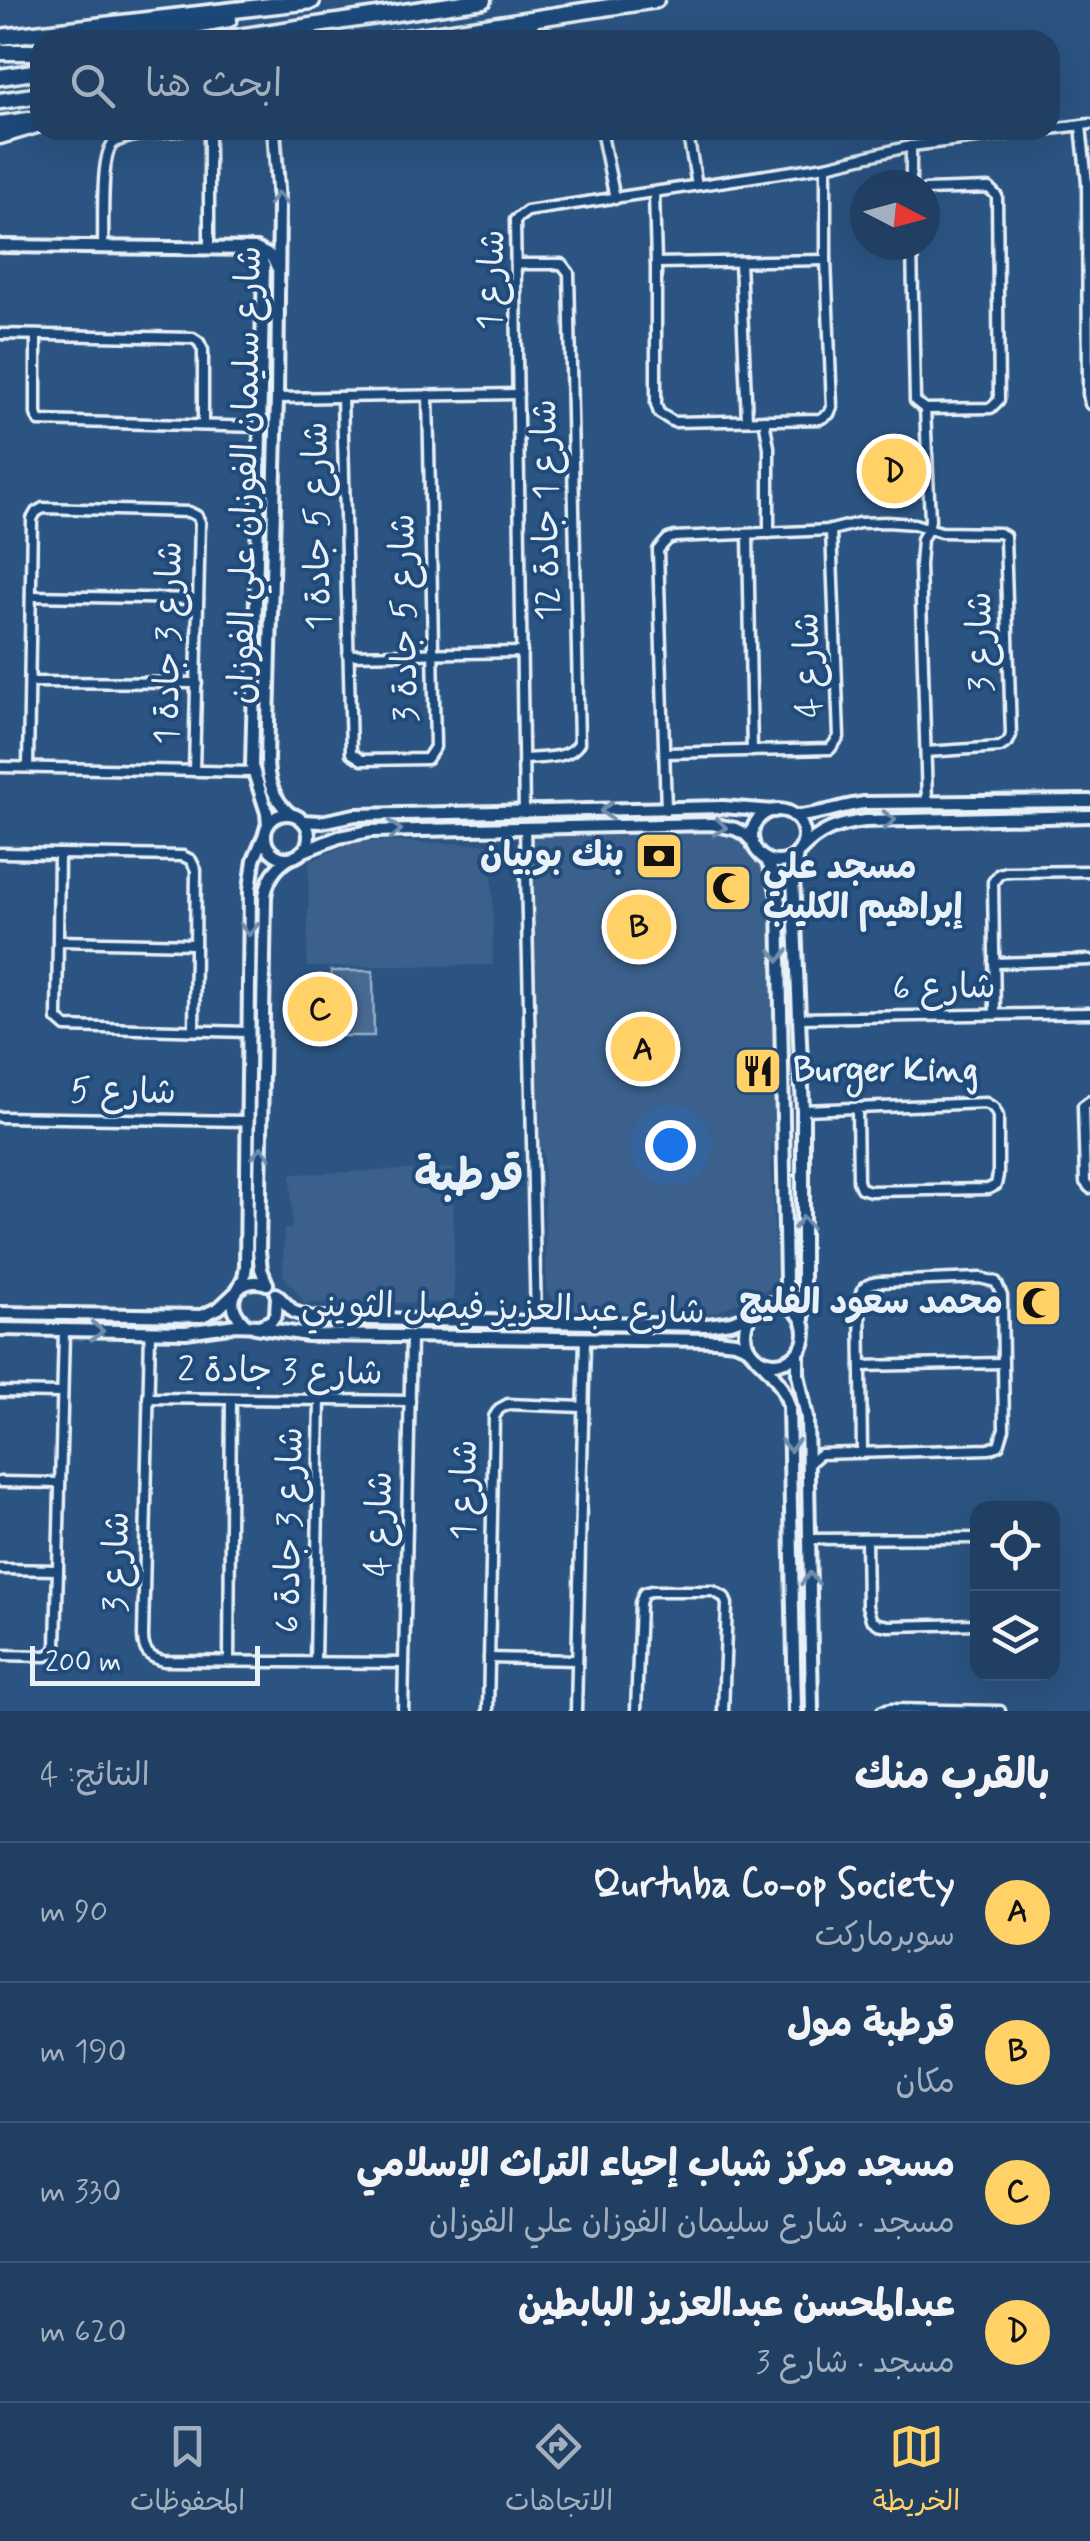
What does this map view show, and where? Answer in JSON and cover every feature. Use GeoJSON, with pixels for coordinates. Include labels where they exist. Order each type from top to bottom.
{"type":"FeatureCollection","features":[{"type":"Feature","properties":{"kind":"highway"},"geometry":{"type":"LineString","coordinates":[[280,30],[483,0]]}},
{"type":"Feature","properties":{"kind":"highway"},"geometry":{"type":"LineString","coordinates":[[458,30],[656,0]]}},
{"type":"Feature","properties":{"kind":"highway"},"geometry":{"type":"LineString","coordinates":[[61,30],[312,1]]}},
{"type":"Feature","properties":{"kind":"highway"},"geometry":{"type":"LineString","coordinates":[[166,30],[312,1]]}},
{"type":"Feature","properties":{"kind":"highway"},"geometry":{"type":"LineString","coordinates":[[0,37],[30,34]]}},
{"type":"Feature","properties":{"kind":"highway"},"geometry":{"type":"LineString","coordinates":[[0,52],[30,52]]}},
{"type":"Feature","properties":{"kind":"highway"},"geometry":{"type":"LineString","coordinates":[[0,78],[30,72]]}},
{"type":"Feature","properties":{"kind":"highway"},"geometry":{"type":"LineString","coordinates":[[0,101],[30,96]]}},
{"type":"Feature","properties":{"kind":"highway"},"geometry":{"type":"LineString","coordinates":[[0,124],[30,122]]}},
{"type":"Feature","properties":{"kind":"highway"},"geometry":{"type":"LineString","coordinates":[[0,136],[30,125]]}},
{"type":"Feature","properties":{"kind":"street"},"geometry":{"type":"LineString","coordinates":[[312,1],[321,0]]}},
{"type":"Feature","properties":{"kind":"street"},"geometry":{"type":"LineString","coordinates":[[512,30],[576,13]]}},
{"type":"Feature","properties":{"kind":"street"},"geometry":{"type":"LineString","coordinates":[[1060,128],[1086,125],[1090,404]]}},
{"type":"Feature","properties":{"kind":"street"},"geometry":{"type":"LineString","coordinates":[[103,246],[106,162],[109,147],[121,140]]}},
{"type":"Feature","properties":{"kind":"street"},"geometry":{"type":"LineString","coordinates":[[209,140],[209,248]]}},
{"type":"Feature","properties":{"kind":"street","name":"شارع سليمان الفوزان علي الفوزان"},"geometry":{"type":"LineString","coordinates":[[275,140],[279,202],[277,398],[267,768],[273,793],[290,814]]}},
{"type":"Feature","properties":{"kind":"street"},"geometry":{"type":"LineString","coordinates":[[604,140],[615,199]]}},
{"type":"Feature","properties":{"kind":"street"},"geometry":{"type":"LineString","coordinates":[[689,140],[697,185]]}},
{"type":"Feature","properties":{"kind":"street","name":"شارع 1"},"geometry":{"type":"LineString","coordinates":[[524,813],[514,226],[520,215],[826,166],[910,146],[958,140]]}},
{"type":"Feature","properties":{"kind":"street"},"geometry":{"type":"LineString","coordinates":[[910,146],[911,170]]}},
{"type":"Feature","properties":{"kind":"street"},"geometry":{"type":"LineString","coordinates":[[654,193],[658,413],[674,422],[820,419],[830,414],[832,407],[826,166]]}},
{"type":"Feature","properties":{"kind":"street"},"geometry":{"type":"LineString","coordinates":[[924,408],[991,408],[998,400],[997,196],[989,188],[940,190]]}},
{"type":"Feature","properties":{"kind":"street"},"geometry":{"type":"LineString","coordinates":[[0,246],[265,252],[276,265],[278,279],[270,278],[264,283]]}},
{"type":"Feature","properties":{"kind":"street"},"geometry":{"type":"LineString","coordinates":[[248,250],[263,261],[264,283]]}},
{"type":"Feature","properties":{"kind":"street"},"geometry":{"type":"LineString","coordinates":[[656,263],[826,260]]}},
{"type":"Feature","properties":{"kind":"street","name":"شارع 3"},"geometry":{"type":"LineString","coordinates":[[912,260],[914,396],[924,408],[930,520],[922,539],[920,565],[926,802]]}},
{"type":"Feature","properties":{"kind":"street"},"geometry":{"type":"LineString","coordinates":[[740,262],[747,420]]}},
{"type":"Feature","properties":{"kind":"street","name":"شارع 1 جادة 12"},"geometry":{"type":"LineString","coordinates":[[516,264],[562,264],[569,273],[579,727],[579,743],[574,751],[524,758]]}},
{"type":"Feature","properties":{"kind":"street","name":"شارع سليمان الفوزان علي الفوزان"},"geometry":{"type":"LineString","coordinates":[[264,283],[253,772],[266,808],[267,829]]}},
{"type":"Feature","properties":{"kind":"street"},"geometry":{"type":"LineString","coordinates":[[0,334],[194,338],[202,350],[203,424]]}},
{"type":"Feature","properties":{"kind":"street"},"geometry":{"type":"LineString","coordinates":[[36,336],[39,422],[261,427]]}},
{"type":"Feature","properties":{"kind":"street"},"geometry":{"type":"LineString","coordinates":[[277,398],[518,394]]}},
{"type":"Feature","properties":{"kind":"street","name":"شارع 5 جادة 3"},"geometry":{"type":"LineString","coordinates":[[351,753],[362,760],[427,758],[435,747],[428,396]]}},
{"type":"Feature","properties":{"kind":"street","name":"شارع 5 جادة 1"},"geometry":{"type":"LineString","coordinates":[[342,397],[351,753]]}},
{"type":"Feature","properties":{"kind":"street"},"geometry":{"type":"LineString","coordinates":[[764,420],[768,448],[768,534]]}},
{"type":"Feature","properties":{"kind":"street"},"geometry":{"type":"LineString","coordinates":[[259,479],[266,484],[275,481]]}},
{"type":"Feature","properties":{"kind":"street"},"geometry":{"type":"LineString","coordinates":[[258,504],[267,496],[274,501]]}},
{"type":"Feature","properties":{"kind":"street","name":"شارع 3 جادة 1"},"geometry":{"type":"LineString","coordinates":[[28,767],[32,519],[43,508],[190,512],[197,516],[200,522],[194,771]]}},
{"type":"Feature","properties":{"kind":"street"},"geometry":{"type":"LineString","coordinates":[[666,810],[658,550],[668,539],[831,530],[860,523],[914,524],[928,529]]}},
{"type":"Feature","properties":{"kind":"street","name":"شارع 3"},"geometry":{"type":"LineString","coordinates":[[926,752],[1000,748],[1011,736],[1005,536],[928,529]]}},
{"type":"Feature","properties":{"kind":"street","name":"شارع 4"},"geometry":{"type":"LineString","coordinates":[[665,753],[830,749],[839,737],[831,530]]}},
{"type":"Feature","properties":{"kind":"street"},"geometry":{"type":"LineString","coordinates":[[748,535],[752,751]]}},
{"type":"Feature","properties":{"kind":"street"},"geometry":{"type":"LineString","coordinates":[[31,596],[198,599]]}},
{"type":"Feature","properties":{"kind":"street","name":"شارع 5 جادة 1"},"geometry":{"type":"LineString","coordinates":[[348,655],[522,652]]}},
{"type":"Feature","properties":{"kind":"street"},"geometry":{"type":"LineString","coordinates":[[30,682],[197,683]]}},
{"type":"Feature","properties":{"kind":"street"},"geometry":{"type":"LineString","coordinates":[[0,767],[253,772]]}},
{"type":"Feature","properties":{"kind":"street"},"geometry":{"type":"LineString","coordinates":[[794,816],[864,804],[1090,800]]}},
{"type":"Feature","properties":{"kind":"street"},"geometry":{"type":"LineString","coordinates":[[964,803],[968,810],[964,818]]}},
{"type":"Feature","properties":{"kind":"street"},"geometry":{"type":"LineString","coordinates":[[985,803],[982,810],[986,818]]}},
{"type":"Feature","properties":{"kind":"street"},"geometry":{"type":"LineString","coordinates":[[754,842],[735,828],[712,824],[361,832],[296,855],[274,871],[264,897],[259,1257],[278,1306],[267,1324],[251,1326],[235,1313],[233,1300],[245,1270],[250,879],[254,860],[276,817],[290,814],[303,821],[322,822],[355,815],[722,807],[787,812],[794,816],[804,834],[793,876],[800,1018],[805,1338],[798,1353],[798,1374],[807,1412],[812,1711]]}},
{"type":"Feature","properties":{"kind":"street"},"geometry":{"type":"LineString","coordinates":[[774,811],[758,820],[753,833],[757,850],[767,860],[774,878],[778,902],[786,1283],[776,1302]]}},
{"type":"Feature","properties":{"kind":"street"},"geometry":{"type":"LineString","coordinates":[[767,860],[785,861],[820,833],[847,823],[1090,816]]}},
{"type":"Feature","properties":{"kind":"street"},"geometry":{"type":"LineString","coordinates":[[296,855],[309,837],[303,821]]}},
{"type":"Feature","properties":{"kind":"street"},"geometry":{"type":"LineString","coordinates":[[525,827],[536,1322]]}},
{"type":"Feature","properties":{"kind":"street"},"geometry":{"type":"LineString","coordinates":[[267,829],[267,845],[272,851],[278,856],[296,855]]}},
{"type":"Feature","properties":{"kind":"street"},"geometry":{"type":"LineString","coordinates":[[0,853],[183,856],[191,860],[196,870],[194,1030]]}},
{"type":"Feature","properties":{"kind":"street"},"geometry":{"type":"LineString","coordinates":[[59,854],[57,1018],[66,1028],[247,1032]]}},
{"type":"Feature","properties":{"kind":"street"},"geometry":{"type":"LineString","coordinates":[[995,1014],[995,877],[1006,872],[1090,871]]}},
{"type":"Feature","properties":{"kind":"street"},"geometry":{"type":"LineString","coordinates":[[59,942],[194,944]]}},
{"type":"Feature","properties":{"kind":"street"},"geometry":{"type":"LineString","coordinates":[[994,963],[1090,960]]}},
{"type":"Feature","properties":{"kind":"street","name":"شارع 6"},"geometry":{"type":"LineString","coordinates":[[800,1018],[1090,1012]]}},
{"type":"Feature","properties":{"kind":"street"},"geometry":{"type":"LineString","coordinates":[[1090,1101],[1084,1106],[1085,1182],[1090,1188]]}},
{"type":"Feature","properties":{"kind":"street"},"geometry":{"type":"LineString","coordinates":[[802,1110],[986,1103],[998,1116],[996,1185],[988,1189],[861,1188],[858,1108]]}},
{"type":"Feature","properties":{"kind":"street","name":"شارع 5"},"geometry":{"type":"LineString","coordinates":[[0,1118],[246,1121]]}},
{"type":"Feature","properties":{"kind":"street"},"geometry":{"type":"LineString","coordinates":[[785,1192],[803,1190]]}},
{"type":"Feature","properties":{"kind":"street"},"geometry":{"type":"LineString","coordinates":[[245,1212],[260,1213]]}},
{"type":"Feature","properties":{"kind":"street"},"geometry":{"type":"LineString","coordinates":[[807,1443],[820,1454],[996,1447],[1004,1428],[1000,1290],[993,1280],[879,1282],[865,1286],[860,1296],[862,1451]]}},
{"type":"Feature","properties":{"kind":"street"},"geometry":{"type":"LineString","coordinates":[[0,1313],[202,1316],[219,1308],[253,1281],[267,1284]]}},
{"type":"Feature","properties":{"kind":"street","name":"شارع عبدالعزيز فيصل الثويني"},"geometry":{"type":"LineString","coordinates":[[276,1294],[294,1312],[313,1318],[707,1325],[751,1315]]}},
{"type":"Feature","properties":{"kind":"street"},"geometry":{"type":"LineString","coordinates":[[795,1711],[789,1406],[777,1378],[749,1348],[744,1330],[751,1315],[764,1304],[790,1306],[803,1320]]}},
{"type":"Feature","properties":{"kind":"street","name":"شارع عبدالعزيز فيصل الثويني"},"geometry":{"type":"LineString","coordinates":[[0,1329],[196,1332],[251,1326],[300,1335],[722,1340],[749,1348]]}},
{"type":"Feature","properties":{"kind":"street"},"geometry":{"type":"LineString","coordinates":[[0,1656],[46,1656],[54,1650],[64,1331]]}},
{"type":"Feature","properties":{"kind":"street","name":"شارع 3"},"geometry":{"type":"LineString","coordinates":[[150,1332],[144,1648],[152,1658],[160,1660],[404,1663]]}},
{"type":"Feature","properties":{"kind":"street","name":"شارع 4"},"geometry":{"type":"LineString","coordinates":[[404,1711],[411,1338]]}},
{"type":"Feature","properties":{"kind":"street"},"geometry":{"type":"LineString","coordinates":[[576,1711],[585,1340]]}},
{"type":"Feature","properties":{"kind":"street"},"geometry":{"type":"LineString","coordinates":[[757,1358],[777,1364],[798,1353]]}},
{"type":"Feature","properties":{"kind":"street"},"geometry":{"type":"LineString","coordinates":[[861,1366],[1002,1363]]}},
{"type":"Feature","properties":{"kind":"street"},"geometry":{"type":"LineString","coordinates":[[0,1392],[62,1393]]}},
{"type":"Feature","properties":{"kind":"street","name":"شارع 3 جادة 2"},"geometry":{"type":"LineString","coordinates":[[148,1398],[410,1402]]}},
{"type":"Feature","properties":{"kind":"street"},"geometry":{"type":"LineString","coordinates":[[228,1660],[231,1399]]}},
{"type":"Feature","properties":{"kind":"street","name":"شارع 3 جادة 6"},"geometry":{"type":"LineString","coordinates":[[315,1662],[320,1400]]}},
{"type":"Feature","properties":{"kind":"street","name":"شارع 1"},"geometry":{"type":"LineString","coordinates":[[488,1711],[494,1417],[499,1408],[512,1404],[582,1406]]}},
{"type":"Feature","properties":{"kind":"street"},"geometry":{"type":"LineString","coordinates":[[807,1466],[820,1454]]}},
{"type":"Feature","properties":{"kind":"street"},"geometry":{"type":"LineString","coordinates":[[0,1482],[60,1483]]}},
{"type":"Feature","properties":{"kind":"street"},"geometry":{"type":"LineString","coordinates":[[866,1538],[867,1606],[871,1619],[889,1626],[970,1624]]}},
{"type":"Feature","properties":{"kind":"street"},"geometry":{"type":"LineString","coordinates":[[810,1539],[970,1538]]}},
{"type":"Feature","properties":{"kind":"street"},"geometry":{"type":"LineString","coordinates":[[0,1569],[58,1570]]}},
{"type":"Feature","properties":{"kind":"street"},"geometry":{"type":"LineString","coordinates":[[636,1711],[642,1596],[651,1592],[713,1592],[722,1595],[726,1604],[724,1711]]}},
{"type":"Feature","properties":{"kind":"street"},"geometry":{"type":"LineString","coordinates":[[794,1625],[804,1631],[810,1623]]}},
{"type":"Feature","properties":{"kind":"street"},"geometry":{"type":"LineString","coordinates":[[794,1654],[803,1645],[810,1652]]}},
{"type":"Feature","properties":{"kind":"street"},"geometry":{"type":"LineString","coordinates":[[489,1658],[577,1660]]}},
{"type":"Feature","properties":{"kind":"street"},"geometry":{"type":"LineString","coordinates":[[882,1711],[1000,1711]]}},
{"type":"Feature","properties":{"kind":"shaded area"},"geometry":{"type":"Polygon","coordinates":[[[712,824],[754,842],[774,877],[784,1142],[771,1143],[776,1286],[714,1313],[561,1311],[547,1291],[543,1149],[533,1150],[525,827],[712,824]]]}},
{"type":"Feature","properties":{"kind":"shaded area"},"geometry":{"type":"Polygon","coordinates":[[[354,841],[492,844],[493,965],[307,967],[309,862],[354,841]]]}},
{"type":"Feature","properties":{"kind":"shaded area"},"geometry":{"type":"Polygon","coordinates":[[[331,971],[373,971],[374,1036],[332,1036],[331,971]]]}},
{"type":"Feature","properties":{"kind":"shaded area"},"geometry":{"type":"Polygon","coordinates":[[[453,1168],[454,1303],[305,1303],[283,1275],[284,1229],[292,1229],[291,1174],[453,1168]]]}},
{"type":"Feature","properties":{"kind":"place","name":"عبدالمحسن عبدالعزيز البابطين"},"geometry":{"type":"Point","coordinates":[894,471]}},
{"type":"Feature","properties":{"kind":"place","name":"بنك بوبيان"},"geometry":{"type":"Point","coordinates":[659,856]}},
{"type":"Feature","properties":{"kind":"place","name":"مسجد علي إبراهيم الكليب"},"geometry":{"type":"Point","coordinates":[728,888]}},
{"type":"Feature","properties":{"kind":"place","name":"قرطبة مول"},"geometry":{"type":"Point","coordinates":[639,927]}},
{"type":"Feature","properties":{"kind":"place","name":"مسجد مركز شباب إحياء التراث الإسلامي"},"geometry":{"type":"Point","coordinates":[320,1009]}},
{"type":"Feature","properties":{"kind":"place","name":"Qurtuba Co-op Society"},"geometry":{"type":"Point","coordinates":[643,1049]}},
{"type":"Feature","properties":{"kind":"place","name":"Burger King"},"geometry":{"type":"Point","coordinates":[758,1071]}},
{"type":"Feature","properties":{"kind":"place","name":"محمد سعود الفليج"},"geometry":{"type":"Point","coordinates":[1038,1303]}},
{"type":"Feature","properties":{"kind":"district","name":"قرطبة"},"geometry":{"type":"Point","coordinates":[469,1177]}}]}
